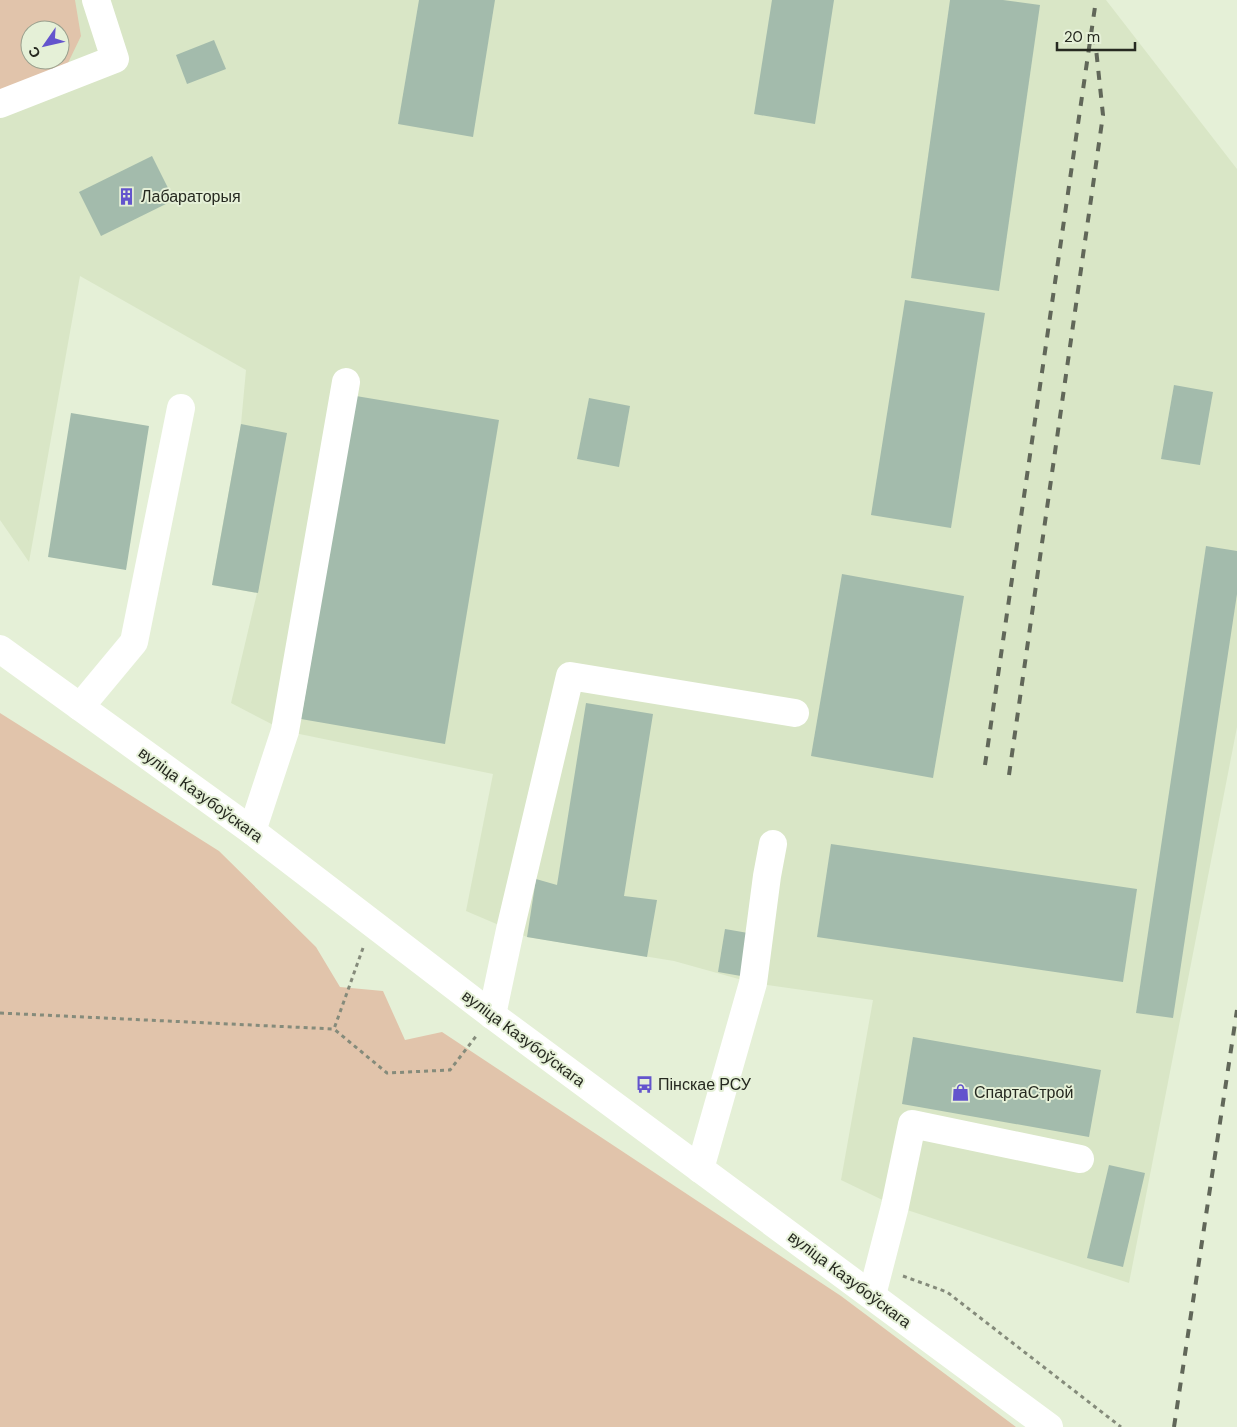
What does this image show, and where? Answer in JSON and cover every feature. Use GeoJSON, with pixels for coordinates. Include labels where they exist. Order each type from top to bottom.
{"type":"FeatureCollection","features":[{"type":"Feature","properties":{"kind":"street"},"geometry":{"type":"LineString","coordinates":[[0,104],[115,59],[96,0]]}},
{"type":"Feature","properties":{"kind":"street"},"geometry":{"type":"LineString","coordinates":[[252,831],[285,731],[346,382]]}},
{"type":"Feature","properties":{"kind":"street"},"geometry":{"type":"LineString","coordinates":[[80,706],[134,642],[181,408]]}},
{"type":"Feature","properties":{"kind":"street","name":"вуліца Казубоўскага"},"geometry":{"type":"LineString","coordinates":[[0,649],[252,831],[492,1015],[1049,1427]]}},
{"type":"Feature","properties":{"kind":"street"},"geometry":{"type":"LineString","coordinates":[[492,1015],[510,930],[570,676],[795,713]]}},
{"type":"Feature","properties":{"kind":"street"},"geometry":{"type":"LineString","coordinates":[[700,1169],[753,983],[773,844]]}},
{"type":"Feature","properties":{"kind":"street"},"geometry":{"type":"LineString","coordinates":[[872,1296],[895,1206],[912,1124],[1080,1158]]}},
{"type":"Feature","properties":{"kind":"path"},"geometry":{"type":"LineString","coordinates":[[334,1029],[372,922]]}},
{"type":"Feature","properties":{"kind":"path"},"geometry":{"type":"LineString","coordinates":[[0,1013],[334,1029],[387,1073],[450,1070],[492,1015]]}},
{"type":"Feature","properties":{"kind":"shaded area"},"geometry":{"type":"Polygon","coordinates":[[[0,0],[1106,0],[1237,169],[1237,727],[1129,1283],[895,1206],[841,1180],[873,1000],[753,983],[674,961],[527,937],[466,911],[493,774],[285,731],[231,703],[257,593],[212,585],[241,424],[246,370],[80,276],[29,562],[0,520],[0,0]]]}},
{"type":"Feature","properties":{"kind":"shaded area"},"geometry":{"type":"Polygon","coordinates":[[[0,0],[75,0],[81,36],[70,59],[70,20],[20,20],[20,70],[55,70],[0,94],[0,0]]]}},
{"type":"Feature","properties":{"kind":"shaded area"},"geometry":{"type":"Polygon","coordinates":[[[0,713],[219,851],[316,947],[340,987],[383,991],[405,1040],[442,1032],[841,1296],[1016,1427],[0,1427],[0,713]]]}},
{"type":"Feature","properties":{"kind":"building"},"geometry":{"type":"Polygon","coordinates":[[[419,0],[495,0],[473,137],[398,124],[419,0]]]}},
{"type":"Feature","properties":{"kind":"building"},"geometry":{"type":"Polygon","coordinates":[[[772,0],[834,0],[815,124],[754,114],[772,0]]]}},
{"type":"Feature","properties":{"kind":"building"},"geometry":{"type":"Polygon","coordinates":[[[950,0],[1003,0],[1040,5],[999,291],[911,278],[950,0]]]}},
{"type":"Feature","properties":{"kind":"building"},"geometry":{"type":"Polygon","coordinates":[[[214,40],[226,69],[187,84],[176,55],[214,40]]]}},
{"type":"Feature","properties":{"kind":"building","name":"Лабараторыя"},"geometry":{"type":"Polygon","coordinates":[[[152,156],[174,200],[101,236],[79,192],[152,156]]]}},
{"type":"Feature","properties":{"kind":"building"},"geometry":{"type":"Polygon","coordinates":[[[905,300],[985,313],[951,528],[871,515],[905,300]]]}},
{"type":"Feature","properties":{"kind":"building"},"geometry":{"type":"Polygon","coordinates":[[[1174,385],[1213,392],[1200,465],[1161,459],[1174,385]]]}},
{"type":"Feature","properties":{"kind":"building"},"geometry":{"type":"Polygon","coordinates":[[[356,396],[499,420],[445,744],[301,719],[356,396]]]}},
{"type":"Feature","properties":{"kind":"building"},"geometry":{"type":"Polygon","coordinates":[[[589,398],[630,406],[619,467],[577,459],[589,398]]]}},
{"type":"Feature","properties":{"kind":"building"},"geometry":{"type":"Polygon","coordinates":[[[71,413],[149,426],[126,570],[48,557],[71,413]]]}},
{"type":"Feature","properties":{"kind":"building"},"geometry":{"type":"Polygon","coordinates":[[[241,424],[287,433],[258,593],[212,585],[241,424]]]}},
{"type":"Feature","properties":{"kind":"building"},"geometry":{"type":"Polygon","coordinates":[[[1206,546],[1237,551],[1237,594],[1173,1018],[1136,1013],[1206,546]]]}},
{"type":"Feature","properties":{"kind":"building"},"geometry":{"type":"Polygon","coordinates":[[[842,574],[964,596],[933,778],[811,756],[842,574]]]}},
{"type":"Feature","properties":{"kind":"building"},"geometry":{"type":"Polygon","coordinates":[[[586,703],[653,714],[624,896],[657,900],[647,957],[527,937],[536,879],[557,885],[586,703]]]}},
{"type":"Feature","properties":{"kind":"building"},"geometry":{"type":"Polygon","coordinates":[[[831,844],[1137,889],[1123,982],[817,937],[831,844]]]}},
{"type":"Feature","properties":{"kind":"building"},"geometry":{"type":"Polygon","coordinates":[[[725,929],[748,933],[741,976],[718,972],[725,929]]]}},
{"type":"Feature","properties":{"kind":"building"},"geometry":{"type":"Polygon","coordinates":[[[913,1037],[1101,1070],[1089,1137],[902,1104],[913,1037]]]}},
{"type":"Feature","properties":{"kind":"building"},"geometry":{"type":"Polygon","coordinates":[[[1109,1165],[1145,1173],[1123,1267],[1087,1258],[1109,1165]]]}},
{"type":"Feature","properties":{"kind":"railway"},"geometry":{"type":"LineString","coordinates":[[985,765],[1096,0]]}},
{"type":"Feature","properties":{"kind":"railway"},"geometry":{"type":"LineString","coordinates":[[1009,775],[1103,115],[1095,39]]}},
{"type":"Feature","properties":{"kind":"railway"},"geometry":{"type":"LineString","coordinates":[[1174,1427],[1237,1010]]}},
{"type":"Feature","properties":{"kind":"place","name":"Лабараторыя"},"geometry":{"type":"Point","coordinates":[127,196]}},
{"type":"Feature","properties":{"kind":"place","name":"Пінскае РСУ"},"geometry":{"type":"Point","coordinates":[644,1084]}},
{"type":"Feature","properties":{"kind":"place","name":"СпартаСтрой"},"geometry":{"type":"Point","coordinates":[960,1092]}}]}
